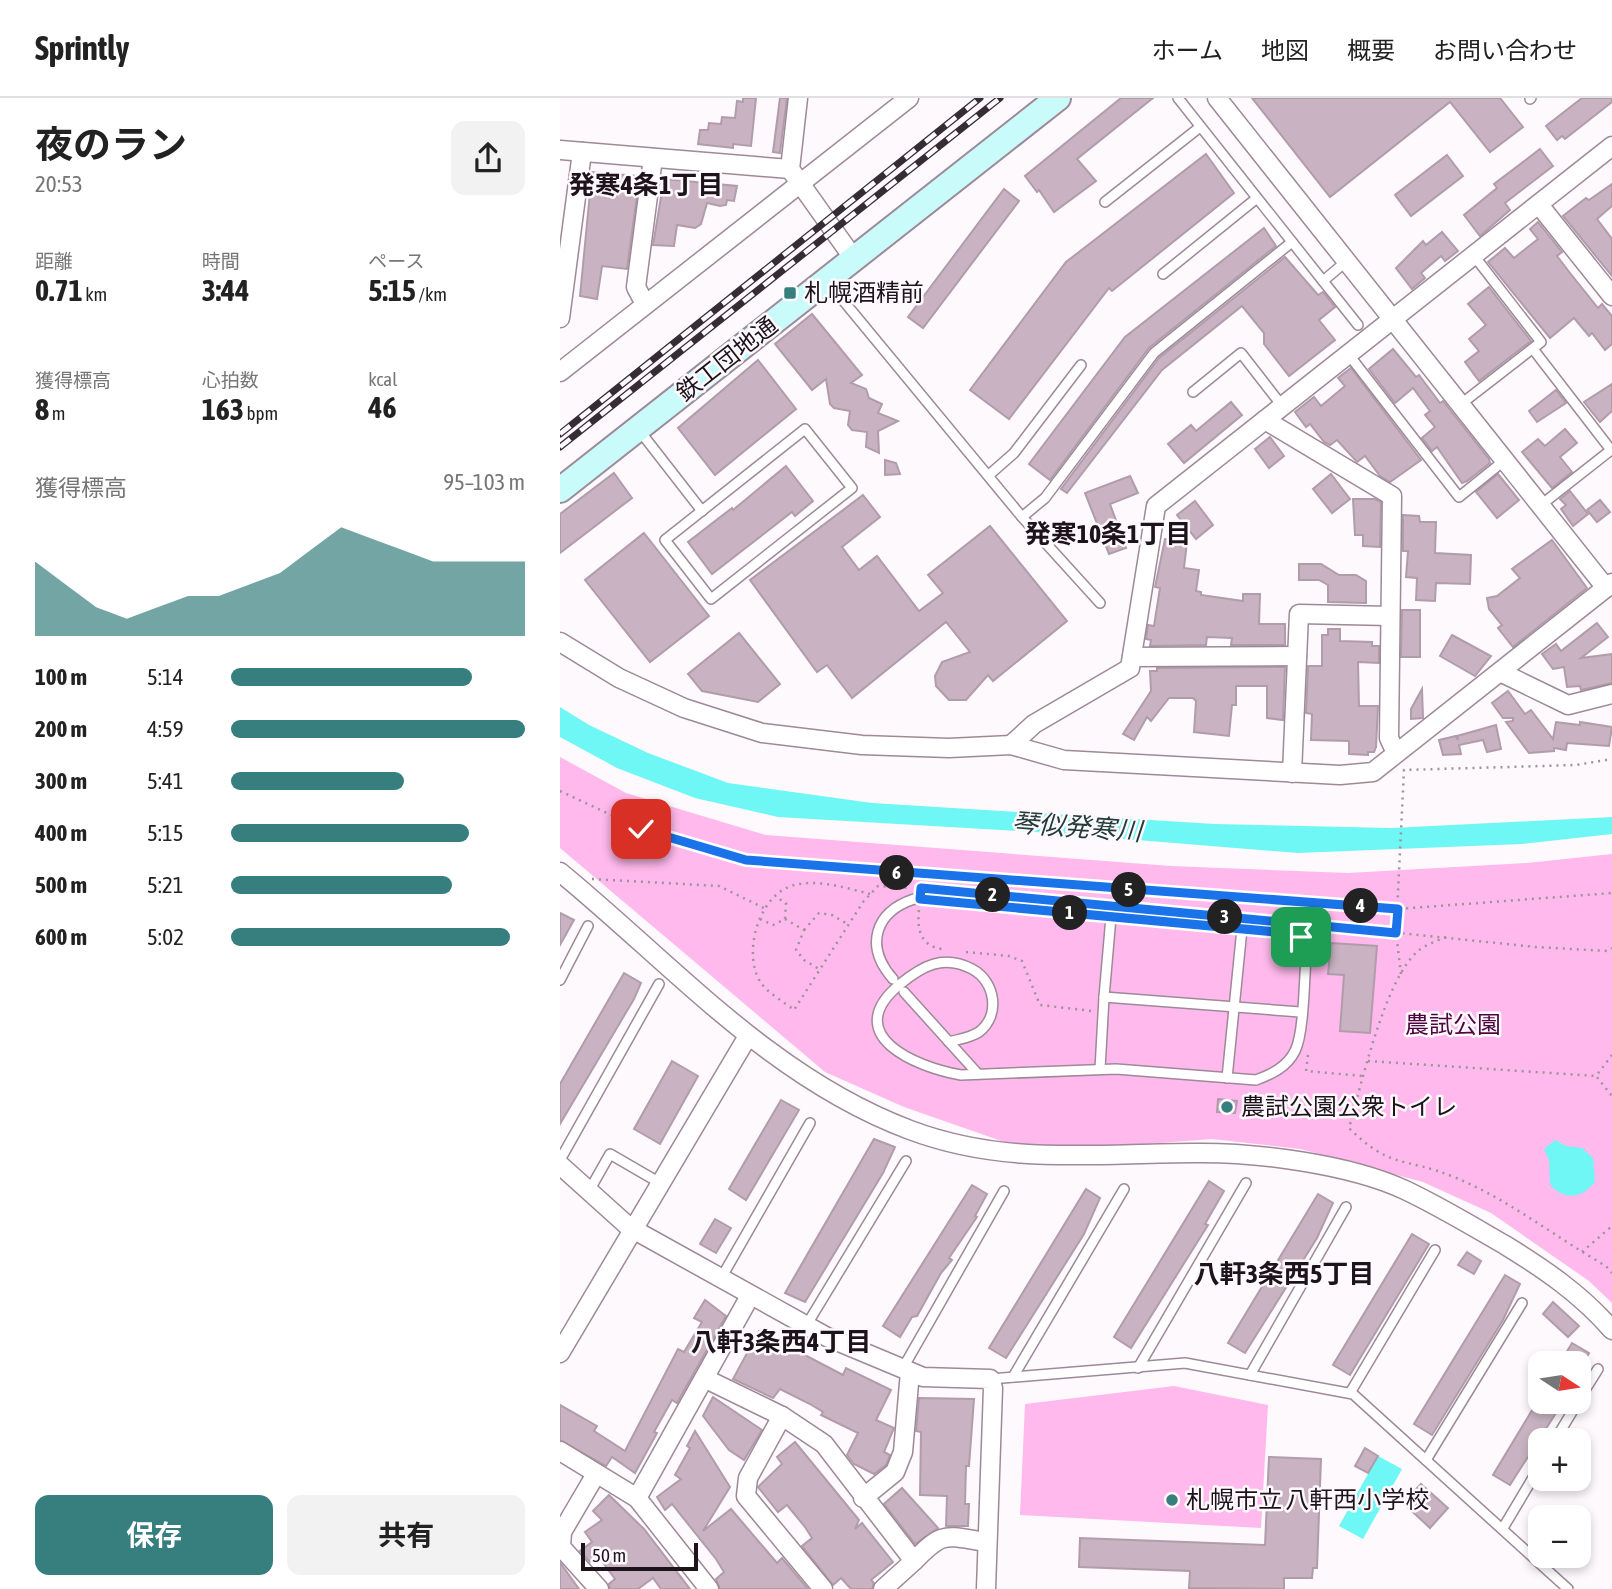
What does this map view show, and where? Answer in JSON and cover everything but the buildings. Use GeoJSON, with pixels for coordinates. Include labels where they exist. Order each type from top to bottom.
{"type":"FeatureCollection","features":[{"type":"Feature","properties":{"kind":"street"},"geometry":{"type":"LineString","coordinates":[[798,98],[795,176],[854,259]]}},
{"type":"Feature","properties":{"kind":"street"},"geometry":{"type":"LineString","coordinates":[[561,365],[645,304],[795,176],[909,98]]}},
{"type":"Feature","properties":{"kind":"street","name":"鉄工団地通"},"geometry":{"type":"LineString","coordinates":[[560,490],[1058,98]]}},
{"type":"Feature","properties":{"kind":"street"},"geometry":{"type":"LineString","coordinates":[[560,642],[619,678],[673,703],[762,733],[862,745],[950,748],[1011,745],[1064,760],[1340,775],[1374,772],[1609,586],[1541,505],[1217,98]]}},
{"type":"Feature","properties":{"kind":"street"},"geometry":{"type":"LineString","coordinates":[[560,150],[653,158],[795,176]]}},
{"type":"Feature","properties":{"kind":"street"},"geometry":{"type":"LineString","coordinates":[[560,318],[582,152]]}},
{"type":"Feature","properties":{"kind":"street"},"geometry":{"type":"LineString","coordinates":[[1011,745],[1034,724],[1130,667],[1156,506],[1610,153]]}},
{"type":"Feature","properties":{"kind":"street"},"geometry":{"type":"LineString","coordinates":[[645,304],[636,287],[653,158]]}},
{"type":"Feature","properties":{"kind":"street"},"geometry":{"type":"LineString","coordinates":[[1540,206],[1612,296]]}},
{"type":"Feature","properties":{"kind":"street"},"geometry":{"type":"LineString","coordinates":[[1265,420],[1392,496],[1389,738],[1396,754]]}},
{"type":"Feature","properties":{"kind":"street"},"geometry":{"type":"LineString","coordinates":[[1292,772],[1299,614],[1391,616]]}},
{"type":"Feature","properties":{"kind":"street"},"geometry":{"type":"LineString","coordinates":[[1132,657],[1297,656]]}},
{"type":"Feature","properties":{"kind":"street"},"geometry":{"type":"LineString","coordinates":[[1500,672],[1569,705],[1612,694]]}},
{"type":"Feature","properties":{"kind":"street"},"geometry":{"type":"LineString","coordinates":[[560,872],[748,1036],[806,1079],[842,1100],[909,1130],[958,1145],[1007,1155],[1048,1157],[1195,1152],[1258,1156],[1333,1168],[1402,1189],[1552,1274],[1612,1330]]}},
{"type":"Feature","properties":{"kind":"street"},"geometry":{"type":"LineString","coordinates":[[560,1353],[748,1036]]}},
{"type":"Feature","properties":{"kind":"street"},"geometry":{"type":"LineString","coordinates":[[560,1162],[633,1229],[806,1326],[923,1377],[989,1379],[993,1388],[986,1589]]}},
{"type":"Feature","properties":{"kind":"street"},"geometry":{"type":"LineString","coordinates":[[637,1498],[751,1296]]}},
{"type":"Feature","properties":{"kind":"street"},"geometry":{"type":"LineString","coordinates":[[863,1498],[895,1472],[903,1452],[907,1370]]}},
{"type":"Feature","properties":{"kind":"street"},"geometry":{"type":"LineString","coordinates":[[706,1379],[782,1416],[824,1444],[914,1561]]}},
{"type":"Feature","properties":{"kind":"street"},"geometry":{"type":"LineString","coordinates":[[782,1416],[748,1478],[746,1496],[823,1589]]}},
{"type":"Feature","properties":{"kind":"street"},"geometry":{"type":"LineString","coordinates":[[560,1451],[637,1498],[709,1589]]}},
{"type":"Feature","properties":{"kind":"street"},"geometry":{"type":"LineString","coordinates":[[596,1474],[562,1532],[561,1547],[598,1589]]}},
{"type":"Feature","properties":{"kind":"street"},"geometry":{"type":"LineString","coordinates":[[883,1589],[934,1540],[949,1537],[986,1542]]}},
{"type":"Feature","properties":{"kind":"lane"},"geometry":{"type":"LineString","coordinates":[[1178,98],[1358,325]]}},
{"type":"Feature","properties":{"kind":"lane"},"geometry":{"type":"LineString","coordinates":[[1105,202],[1200,127]]}},
{"type":"Feature","properties":{"kind":"lane"},"geometry":{"type":"LineString","coordinates":[[1163,274],[1257,198]]}},
{"type":"Feature","properties":{"kind":"lane"},"geometry":{"type":"LineString","coordinates":[[1022,517],[1045,498],[1154,354],[1292,242]]}},
{"type":"Feature","properties":{"kind":"lane"},"geometry":{"type":"LineString","coordinates":[[1461,404],[1541,342],[1475,257]]}},
{"type":"Feature","properties":{"kind":"lane"},"geometry":{"type":"LineString","coordinates":[[1323,281],[1348,260]]}},
{"type":"Feature","properties":{"kind":"lane"},"geometry":{"type":"LineString","coordinates":[[827,281],[1022,517],[1100,603]]}},
{"type":"Feature","properties":{"kind":"lane"},"geometry":{"type":"LineString","coordinates":[[1533,349],[1611,450],[1541,505]]}},
{"type":"Feature","properties":{"kind":"lane"},"geometry":{"type":"LineString","coordinates":[[1194,392],[1241,353],[1283,407]]}},
{"type":"Feature","properties":{"kind":"lane"},"geometry":{"type":"LineString","coordinates":[[1349,355],[1459,497],[1505,460]]}},
{"type":"Feature","properties":{"kind":"lane"},"geometry":{"type":"LineString","coordinates":[[989,475],[1014,453],[1082,365]]}},
{"type":"Feature","properties":{"kind":"lane"},"geometry":{"type":"LineString","coordinates":[[638,429],[702,511]]}},
{"type":"Feature","properties":{"kind":"lane"},"geometry":{"type":"LineString","coordinates":[[805,429],[852,488],[711,599],[665,540],[702,511],[805,429]]}},
{"type":"Feature","properties":{"kind":"lane"},"geometry":{"type":"LineString","coordinates":[[892,979],[884,969],[876,949],[878,933],[885,915],[895,905],[920,899],[1242,929],[1301,937],[1307,945],[1296,1049],[1273,1074],[1256,1080],[1100,1069],[978,1074],[942,1072],[906,1056],[886,1043],[877,1028],[877,1011],[885,997],[925,965],[946,961],[963,964],[976,972],[987,983],[993,997],[993,1009],[987,1025],[977,1033],[948,1042]]}},
{"type":"Feature","properties":{"kind":"lane"},"geometry":{"type":"LineString","coordinates":[[1100,1069],[1111,917]]}},
{"type":"Feature","properties":{"kind":"lane"},"geometry":{"type":"LineString","coordinates":[[560,980],[588,926]]}},
{"type":"Feature","properties":{"kind":"lane"},"geometry":{"type":"LineString","coordinates":[[1227,1078],[1242,929]]}},
{"type":"Feature","properties":{"kind":"lane"},"geometry":{"type":"LineString","coordinates":[[560,1162],[659,984]]}},
{"type":"Feature","properties":{"kind":"lane"},"geometry":{"type":"LineString","coordinates":[[904,992],[978,1074]]}},
{"type":"Feature","properties":{"kind":"lane"},"geometry":{"type":"LineString","coordinates":[[1104,997],[1300,1012]]}},
{"type":"Feature","properties":{"kind":"lane"},"geometry":{"type":"LineString","coordinates":[[720,1280],[810,1123]]}},
{"type":"Feature","properties":{"kind":"lane"},"geometry":{"type":"LineString","coordinates":[[589,1191],[610,1154],[660,1183]]}},
{"type":"Feature","properties":{"kind":"lane"},"geometry":{"type":"LineString","coordinates":[[806,1326],[906,1161]]}},
{"type":"Feature","properties":{"kind":"lane"},"geometry":{"type":"LineString","coordinates":[[1138,1368],[1246,1182]]}},
{"type":"Feature","properties":{"kind":"lane"},"geometry":{"type":"LineString","coordinates":[[1013,1377],[1124,1189]]}},
{"type":"Feature","properties":{"kind":"lane"},"geometry":{"type":"LineString","coordinates":[[907,1370],[1004,1191]]}},
{"type":"Feature","properties":{"kind":"lane"},"geometry":{"type":"LineString","coordinates":[[1250,1375],[1346,1208]]}},
{"type":"Feature","properties":{"kind":"lane"},"geometry":{"type":"LineString","coordinates":[[1350,1394],[1435,1250]]}},
{"type":"Feature","properties":{"kind":"lane"},"geometry":{"type":"LineString","coordinates":[[1426,1460],[1522,1303]]}},
{"type":"Feature","properties":{"kind":"lane"},"geometry":{"type":"LineString","coordinates":[[989,1379],[1185,1363],[1350,1394],[1503,1528],[1567,1589]]}},
{"type":"Feature","properties":{"kind":"lane"},"geometry":{"type":"LineString","coordinates":[[1591,1381],[1598,1369]]}},
{"type":"Feature","properties":{"kind":"lane"},"geometry":{"type":"LineString","coordinates":[[1503,1528],[1528,1486]]}},
{"type":"Feature","properties":{"kind":"path"},"geometry":{"type":"LineString","coordinates":[[1401,974],[1396,933],[1404,770],[1576,765],[1612,759]]}},
{"type":"Feature","properties":{"kind":"path"},"geometry":{"type":"LineString","coordinates":[[560,791],[641,829],[746,860],[1398,909],[1612,893]]}},
{"type":"Feature","properties":{"kind":"path"},"geometry":{"type":"LineString","coordinates":[[593,879],[719,886],[766,909]]}},
{"type":"Feature","properties":{"kind":"path"},"geometry":{"type":"LineString","coordinates":[[870,894],[829,884],[790,886],[776,897],[760,919],[752,940],[752,964],[761,984],[794,1010],[849,925],[878,886],[921,888],[919,933],[937,949],[949,950]]}},
{"type":"Feature","properties":{"kind":"path"},"geometry":{"type":"LineString","coordinates":[[776,897],[786,903],[785,919]]}},
{"type":"Feature","properties":{"kind":"path"},"geometry":{"type":"LineString","coordinates":[[820,970],[804,960],[796,950],[804,930],[820,913],[832,915],[849,925]]}},
{"type":"Feature","properties":{"kind":"path"},"geometry":{"type":"LineString","coordinates":[[760,919],[773,925],[785,919]]}},
{"type":"Feature","properties":{"kind":"path"},"geometry":{"type":"LineString","coordinates":[[785,919],[804,930]]}},
{"type":"Feature","properties":{"kind":"path"},"geometry":{"type":"LineString","coordinates":[[1293,923],[1536,947],[1607,951],[1612,948]]}},
{"type":"Feature","properties":{"kind":"path"},"geometry":{"type":"LineString","coordinates":[[1318,952],[1320,925]]}},
{"type":"Feature","properties":{"kind":"path"},"geometry":{"type":"LineString","coordinates":[[1446,937],[1417,951],[1401,974],[1363,1076],[1349,1128],[1369,1148],[1392,1161],[1453,1176],[1508,1205],[1606,1266],[1612,1273]]}},
{"type":"Feature","properties":{"kind":"path"},"geometry":{"type":"LineString","coordinates":[[961,951],[1009,956],[1023,961],[1040,1005],[1092,1011]]}},
{"type":"Feature","properties":{"kind":"path"},"geometry":{"type":"LineString","coordinates":[[1308,1045],[1306,1071],[1363,1076]]}},
{"type":"Feature","properties":{"kind":"path"},"geometry":{"type":"LineString","coordinates":[[1596,1076],[1612,1055]]}},
{"type":"Feature","properties":{"kind":"path"},"geometry":{"type":"LineString","coordinates":[[1368,1062],[1596,1076],[1612,1096]]}},
{"type":"Feature","properties":{"kind":"path"},"geometry":{"type":"LineString","coordinates":[[1582,1252],[1612,1226]]}},
{"type":"Feature","properties":{"kind":"green space","name":"農試公園"},"geometry":{"type":"Polygon","coordinates":[[[560,757],[626,793],[766,835],[1171,866],[1348,873],[1527,863],[1612,854],[1612,1303],[1589,1281],[1491,1213],[1423,1182],[1300,1149],[1212,1139],[1067,1150],[1010,1144],[904,1107],[825,1072],[560,848],[560,757]]]}},
{"type":"Feature","properties":{"kind":"green space"},"geometry":{"type":"Polygon","coordinates":[[[1174,1386],[1268,1405],[1261,1528],[1020,1515],[1025,1404],[1174,1386]]]}},
{"type":"Feature","properties":{"kind":"water","name":"琴似発寒川"},"geometry":{"type":"Polygon","coordinates":[[[560,707],[589,725],[648,753],[728,783],[872,803],[1215,824],[1392,828],[1612,817],[1612,834],[1522,844],[1298,853],[1052,833],[778,817],[695,798],[617,768],[560,737],[560,707]]]}},
{"type":"Feature","properties":{"kind":"water"},"geometry":{"type":"Polygon","coordinates":[[[1555,1140],[1566,1146],[1582,1148],[1593,1158],[1595,1181],[1585,1191],[1573,1196],[1567,1195],[1550,1184],[1549,1160],[1544,1149],[1555,1140]]]}},
{"type":"Feature","properties":{"kind":"water"},"geometry":{"type":"Polygon","coordinates":[[[1378,1456],[1402,1469],[1363,1539],[1339,1526],[1378,1456]]]}},
{"type":"Feature","properties":{"kind":"railway"},"geometry":{"type":"LineString","coordinates":[[560,434],[980,98]]}},
{"type":"Feature","properties":{"kind":"railway"},"geometry":{"type":"LineString","coordinates":[[560,447],[1000,98]]}},
{"type":"Feature","properties":{"kind":"place","name":"札幌酒精前"},"geometry":{"type":"Point","coordinates":[790,293]}},
{"type":"Feature","properties":{"kind":"place","name":"農試公園公衆トイレ"},"geometry":{"type":"Point","coordinates":[1227,1107]}},
{"type":"Feature","properties":{"kind":"place","name":"札幌市立 八軒西小学校"},"geometry":{"type":"Point","coordinates":[1172,1500]}},
{"type":"Feature","properties":{"kind":"district","name":"発寒4条1丁目"},"geometry":{"type":"Point","coordinates":[646,185]}},
{"type":"Feature","properties":{"kind":"district","name":"発寒10条1丁目"},"geometry":{"type":"Point","coordinates":[1108,534]}},
{"type":"Feature","properties":{"kind":"district","name":"八軒3条西5丁目"},"geometry":{"type":"Point","coordinates":[1284,1274]}},
{"type":"Feature","properties":{"kind":"district","name":"八軒3条西4丁目"},"geometry":{"type":"Point","coordinates":[781,1342]}},
{"type":"Feature","properties":{"kind":"route"},"geometry":{"type":"LineString","coordinates":[[641,829],[683,844],[746,860],[1398,909],[1396,933],[921,888],[920,899],[1287,933],[1301,937]]}}]}
